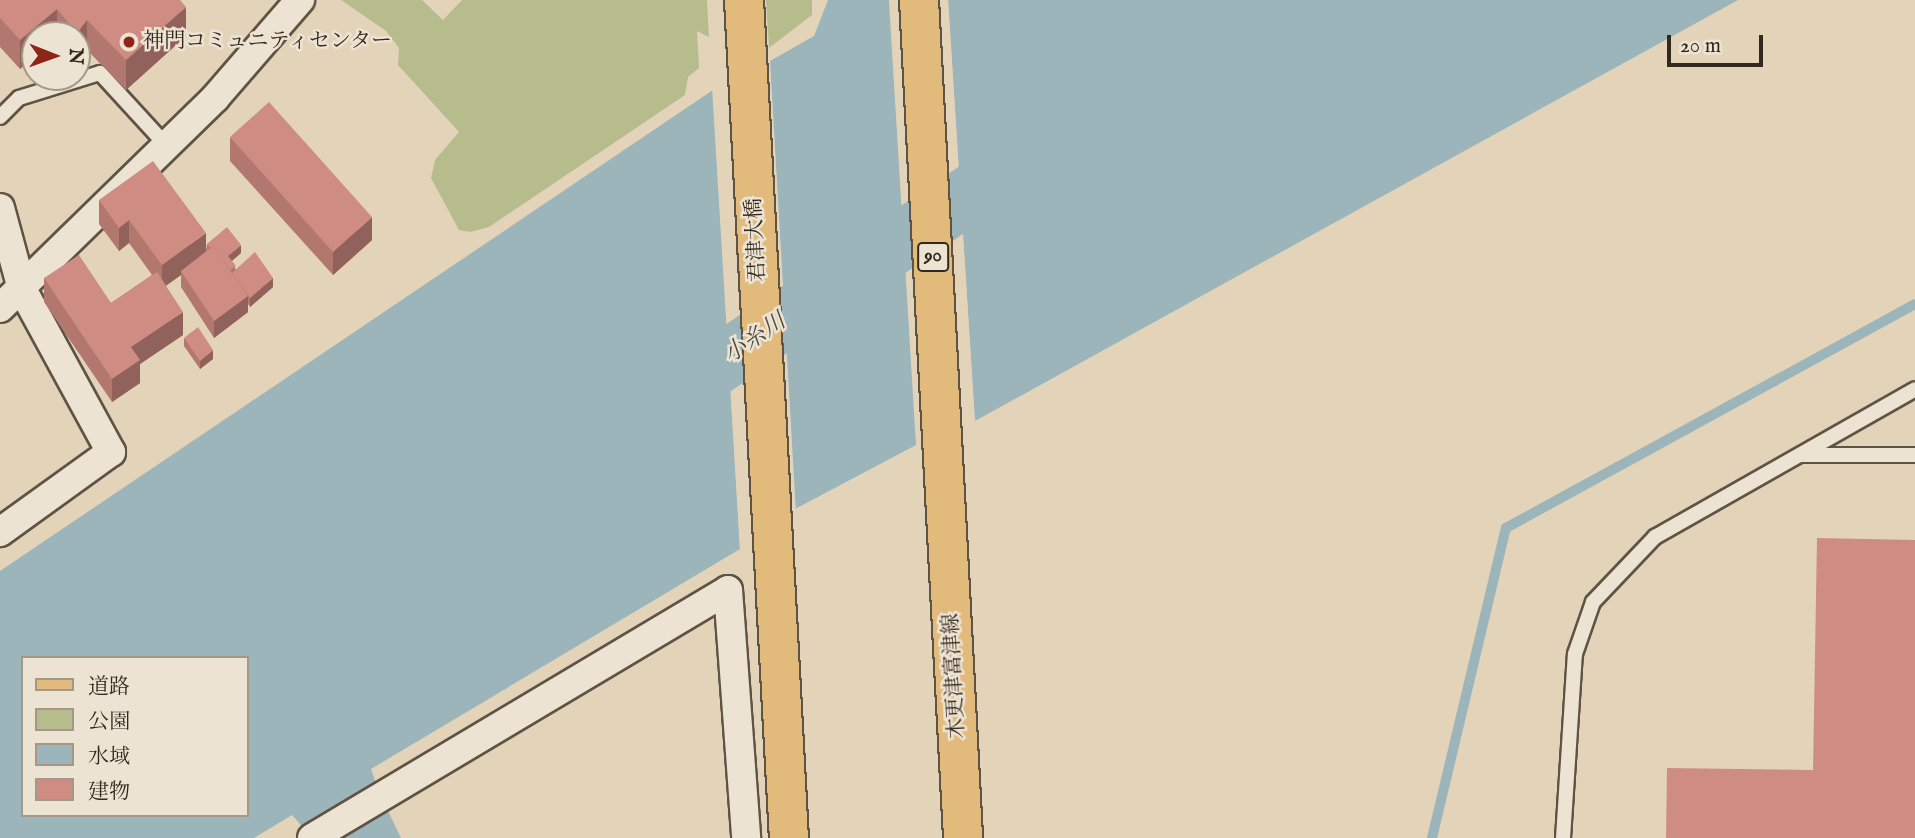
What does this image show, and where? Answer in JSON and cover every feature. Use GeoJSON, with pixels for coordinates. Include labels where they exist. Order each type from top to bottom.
{"type":"FeatureCollection","features":[{"type":"Feature","properties":{"kind":"main road","name":"君津大橋"},"geometry":{"type":"LineString","coordinates":[[744,0],[789,838]]}},
{"type":"Feature","properties":{"kind":"main road","name":"木更津富津線"},"geometry":{"type":"LineString","coordinates":[[919,0],[963,838]]}},
{"type":"Feature","properties":{"kind":"street"},"geometry":{"type":"LineString","coordinates":[[0,308],[167,146],[300,0]]}},
{"type":"Feature","properties":{"kind":"street"},"geometry":{"type":"LineString","coordinates":[[0,208],[22,289],[111,452],[0,532]]}},
{"type":"Feature","properties":{"kind":"street"},"geometry":{"type":"LineString","coordinates":[[312,838],[728,590],[746,838]]}},
{"type":"Feature","properties":{"kind":"lane"},"geometry":{"type":"LineString","coordinates":[[0,117],[19,98],[100,73],[167,146]]}},
{"type":"Feature","properties":{"kind":"lane"},"geometry":{"type":"LineString","coordinates":[[1563,838],[1575,654],[1593,602],[1634,552],[1915,389]]}},
{"type":"Feature","properties":{"kind":"lane"},"geometry":{"type":"LineString","coordinates":[[1799,455],[1915,455]]}},
{"type":"Feature","properties":{"kind":"green space"},"geometry":{"type":"Polygon","coordinates":[[[341,0],[422,0],[443,20],[462,0],[707,0],[709,37],[697,31],[699,68],[688,77],[685,95],[489,227],[470,232],[459,230],[431,178],[435,160],[459,132],[398,65],[399,48],[386,31],[341,0]]]}},
{"type":"Feature","properties":{"kind":"green space"},"geometry":{"type":"Polygon","coordinates":[[[766,0],[812,0],[812,15],[769,48],[766,0]]]}},
{"type":"Feature","properties":{"kind":"water"},"geometry":{"type":"Polygon","coordinates":[[[828,0],[889,0],[916,445],[795,509],[770,61],[814,36],[828,0]]]}},
{"type":"Feature","properties":{"kind":"water"},"geometry":{"type":"Polygon","coordinates":[[[948,0],[1738,0],[975,421],[948,0]]]}},
{"type":"Feature","properties":{"kind":"water"},"geometry":{"type":"Polygon","coordinates":[[[713,90],[740,549],[371,769],[377,786],[305,830],[292,815],[254,838],[0,838],[0,571],[713,90]]]}},
{"type":"Feature","properties":{"kind":"water"},"geometry":{"type":"Polygon","coordinates":[[[387,809],[401,838],[335,838],[387,809]]]}},
{"type":"Feature","properties":{"kind":"pier"},"geometry":{"type":"Polygon","coordinates":[[[889,0],[920,445],[917,449],[889,0]]]}},
{"type":"Feature","properties":{"kind":"pier"},"geometry":{"type":"Polygon","coordinates":[[[945,0],[948,0],[975,425],[971,421],[945,0]]]}},
{"type":"Feature","properties":{"kind":"pier"},"geometry":{"type":"Polygon","coordinates":[[[771,83],[796,513],[792,509],[771,83]]]}},
{"type":"Feature","properties":{"kind":"pier"},"geometry":{"type":"Polygon","coordinates":[[[712,87],[716,90],[741,553],[740,549],[712,87]]]}},
{"type":"Feature","properties":{"kind":"building"},"geometry":{"type":"Polygon","coordinates":[[[0,0],[180,0],[186,7],[126,60],[91,21],[67,21],[57,9],[43,21],[21,21],[20,40],[0,18],[0,0]]]}},
{"type":"Feature","properties":{"kind":"building"},"geometry":{"type":"Polygon","coordinates":[[[269,102],[372,217],[333,252],[230,137],[269,102]]]}},
{"type":"Feature","properties":{"kind":"building"},"geometry":{"type":"Polygon","coordinates":[[[153,161],[206,233],[162,265],[129,220],[119,228],[99,200],[153,161]]]}},
{"type":"Feature","properties":{"kind":"building"},"geometry":{"type":"Polygon","coordinates":[[[227,227],[241,245],[228,256],[236,266],[230,270],[213,246],[210,248],[207,244],[227,227]]]}},
{"type":"Feature","properties":{"kind":"building"},"geometry":{"type":"Polygon","coordinates":[[[213,246],[248,296],[214,321],[181,271],[213,246]]]}},
{"type":"Feature","properties":{"kind":"building"},"geometry":{"type":"Polygon","coordinates":[[[255,252],[273,278],[250,298],[232,273],[255,252]]]}},
{"type":"Feature","properties":{"kind":"building"},"geometry":{"type":"Polygon","coordinates":[[[79,255],[111,303],[157,272],[183,312],[131,347],[140,360],[112,379],[44,278],[79,255]]]}},
{"type":"Feature","properties":{"kind":"building"},"geometry":{"type":"Polygon","coordinates":[[[198,327],[213,350],[200,361],[184,338],[198,327]]]}},
{"type":"Feature","properties":{"kind":"building"},"geometry":{"type":"Polygon","coordinates":[[[1817,538],[1915,540],[1915,838],[1666,838],[1667,768],[1813,770],[1817,538]]]}},
{"type":"Feature","properties":{"kind":"waterway","name":"小糸川"},"geometry":{"type":"LineString","coordinates":[[663,402],[1026,156]]}},
{"type":"Feature","properties":{"kind":"waterway"},"geometry":{"type":"LineString","coordinates":[[1432,838],[1506,528],[1915,304]]}},
{"type":"Feature","properties":{"kind":"place","name":"神門コミュニティセンター"},"geometry":{"type":"Point","coordinates":[129,42]}}]}
